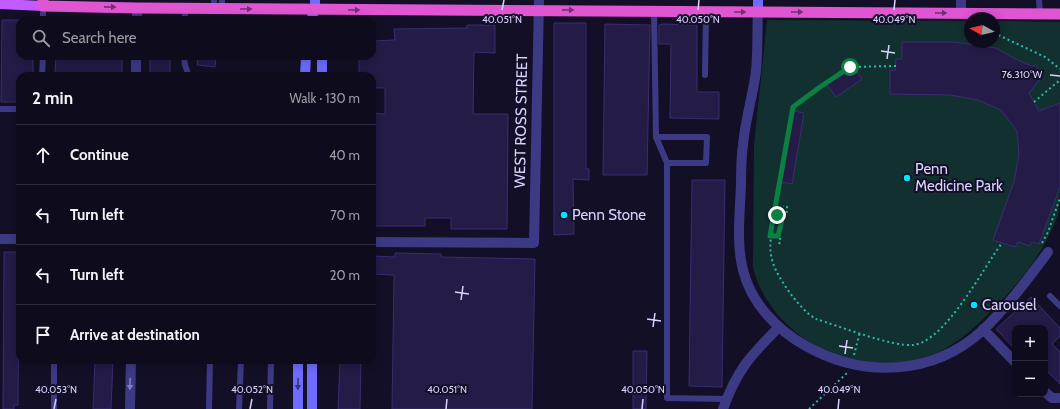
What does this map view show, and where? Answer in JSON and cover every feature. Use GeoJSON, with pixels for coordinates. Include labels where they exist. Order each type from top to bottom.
{"type":"FeatureCollection","features":[{"type":"Feature","properties":{"kind":"highway"},"geometry":{"type":"LineString","coordinates":[[43,3],[185,8],[218,4],[315,12],[539,5],[706,12],[1060,14]]}},
{"type":"Feature","properties":{"kind":"main road"},"geometry":{"type":"LineString","coordinates":[[758,0],[758,12]]}},
{"type":"Feature","properties":{"kind":"main road"},"geometry":{"type":"LineString","coordinates":[[0,4],[43,3]]}},
{"type":"Feature","properties":{"kind":"main road"},"geometry":{"type":"LineString","coordinates":[[305,72],[306,60]]}},
{"type":"Feature","properties":{"kind":"main road"},"geometry":{"type":"LineString","coordinates":[[322,60],[322,72]]}},
{"type":"Feature","properties":{"kind":"main road"},"geometry":{"type":"LineString","coordinates":[[298,364],[298,409]]}},
{"type":"Feature","properties":{"kind":"main road"},"geometry":{"type":"LineString","coordinates":[[312,364],[312,409]]}},
{"type":"Feature","properties":{"kind":"street"},"geometry":{"type":"LineString","coordinates":[[961,0],[961,13]]}},
{"type":"Feature","properties":{"kind":"street"},"geometry":{"type":"LineString","coordinates":[[132,5],[136,16]]}},
{"type":"Feature","properties":{"kind":"street","name":"WEST ROSS STREET"},"geometry":{"type":"LineString","coordinates":[[376,242],[534,243],[539,5]]}},
{"type":"Feature","properties":{"kind":"street"},"geometry":{"type":"LineString","coordinates":[[758,12],[756,72],[742,146],[739,218],[740,249],[742,269],[750,292],[779,327],[801,343],[820,354],[841,362],[854,361],[887,368],[907,367],[953,351],[983,329],[1010,300],[1048,252]]}},
{"type":"Feature","properties":{"kind":"street"},"geometry":{"type":"LineString","coordinates":[[136,60],[136,72]]}},
{"type":"Feature","properties":{"kind":"street"},"geometry":{"type":"LineString","coordinates":[[0,239],[16,239]]}},
{"type":"Feature","properties":{"kind":"street"},"geometry":{"type":"LineString","coordinates":[[724,404],[737,375],[752,354],[779,327]]}},
{"type":"Feature","properties":{"kind":"street"},"geometry":{"type":"LineString","coordinates":[[983,329],[1014,361]]}},
{"type":"Feature","properties":{"kind":"street"},"geometry":{"type":"LineString","coordinates":[[130,409],[131,364]]}},
{"type":"Feature","properties":{"kind":"street"},"geometry":{"type":"LineString","coordinates":[[1048,395],[1052,398],[1060,398]]}},
{"type":"Feature","properties":{"kind":"lane"},"geometry":{"type":"LineString","coordinates":[[1039,0],[1040,14]]}},
{"type":"Feature","properties":{"kind":"lane"},"geometry":{"type":"LineString","coordinates":[[43,3],[43,16]]}},
{"type":"Feature","properties":{"kind":"lane"},"geometry":{"type":"LineString","coordinates":[[185,8],[185,16]]}},
{"type":"Feature","properties":{"kind":"lane"},"geometry":{"type":"LineString","coordinates":[[654,11],[656,137],[667,163],[667,398],[724,404]]}},
{"type":"Feature","properties":{"kind":"lane"},"geometry":{"type":"LineString","coordinates":[[705,75],[706,12]]}},
{"type":"Feature","properties":{"kind":"lane"},"geometry":{"type":"LineString","coordinates":[[42,72],[43,60]]}},
{"type":"Feature","properties":{"kind":"lane"},"geometry":{"type":"LineString","coordinates":[[184,60],[188,72]]}},
{"type":"Feature","properties":{"kind":"lane"},"geometry":{"type":"LineString","coordinates":[[0,109],[16,109]]}},
{"type":"Feature","properties":{"kind":"lane"},"geometry":{"type":"LineString","coordinates":[[656,137],[707,137],[706,163],[667,163]]}},
{"type":"Feature","properties":{"kind":"lane"},"geometry":{"type":"LineString","coordinates":[[1050,296],[1060,306]]}},
{"type":"Feature","properties":{"kind":"lane"},"geometry":{"type":"LineString","coordinates":[[54,364],[54,409]]}},
{"type":"Feature","properties":{"kind":"lane"},"geometry":{"type":"LineString","coordinates":[[209,409],[210,364]]}},
{"type":"Feature","properties":{"kind":"lane"},"geometry":{"type":"LineString","coordinates":[[239,409],[240,364]]}},
{"type":"Feature","properties":{"kind":"lane"},"geometry":{"type":"LineString","coordinates":[[270,409],[271,364]]}},
{"type":"Feature","properties":{"kind":"path"},"geometry":{"type":"LineString","coordinates":[[1000,36],[1045,57],[1060,69]]}},
{"type":"Feature","properties":{"kind":"path"},"geometry":{"type":"LineString","coordinates":[[896,66],[850,67],[793,107],[770,236],[770,252],[773,265],[778,274],[805,311],[816,319],[899,344],[915,345],[934,335],[952,317],[1002,243]]}},
{"type":"Feature","properties":{"kind":"path"},"geometry":{"type":"LineString","coordinates":[[1034,102],[1060,80]]}},
{"type":"Feature","properties":{"kind":"path"},"geometry":{"type":"LineString","coordinates":[[1039,247],[1048,232],[1060,198]]}},
{"type":"Feature","properties":{"kind":"path"},"geometry":{"type":"LineString","coordinates":[[779,244],[781,240],[778,236],[782,220],[777,215],[778,211],[787,212],[788,207],[783,206]]}},
{"type":"Feature","properties":{"kind":"path"},"geometry":{"type":"LineString","coordinates":[[770,236],[778,236]]}},
{"type":"Feature","properties":{"kind":"path"},"geometry":{"type":"LineString","coordinates":[[809,409],[854,361],[860,332]]}},
{"type":"Feature","properties":{"kind":"green space","name":"Penn Medicine Park"},"geometry":{"type":"Polygon","coordinates":[[[767,20],[964,21],[964,48],[1000,48],[1000,21],[1060,22],[1060,198],[1058,215],[1033,262],[1018,282],[999,303],[970,331],[956,342],[926,357],[890,363],[869,362],[837,355],[822,349],[798,334],[789,327],[773,309],[761,289],[753,267],[754,145],[767,20]]]}},
{"type":"Feature","properties":{"kind":"building"},"geometry":{"type":"Polygon","coordinates":[[[2,20],[16,20],[16,60],[33,60],[33,72],[16,72],[16,102],[1,102],[2,20]]]}},
{"type":"Feature","properties":{"kind":"building"},"geometry":{"type":"Polygon","coordinates":[[[554,23],[586,23],[586,169],[589,169],[589,180],[573,179],[574,234],[554,235],[554,23]]]}},
{"type":"Feature","properties":{"kind":"building"},"geometry":{"type":"Polygon","coordinates":[[[605,24],[650,25],[647,175],[603,175],[605,24]]]}},
{"type":"Feature","properties":{"kind":"building"},"geometry":{"type":"Polygon","coordinates":[[[467,25],[495,25],[495,53],[474,52],[473,114],[508,114],[507,229],[451,229],[451,218],[425,218],[425,226],[376,226],[376,113],[385,114],[385,88],[376,88],[376,72],[359,72],[359,60],[376,60],[376,41],[395,40],[394,29],[467,28],[467,25]]]}},
{"type":"Feature","properties":{"kind":"building"},"geometry":{"type":"Polygon","coordinates":[[[659,25],[697,25],[697,92],[719,92],[719,119],[670,118],[671,44],[659,44],[659,25]]]}},
{"type":"Feature","properties":{"kind":"building"},"geometry":{"type":"Polygon","coordinates":[[[902,42],[953,42],[964,44],[964,48],[996,48],[1015,59],[1032,66],[1036,65],[1043,75],[1029,93],[1039,111],[1060,103],[1060,187],[1039,244],[1032,242],[1030,246],[1018,242],[1015,247],[993,240],[1014,182],[1019,154],[1017,131],[1001,110],[978,100],[950,95],[890,94],[890,70],[895,71],[896,59],[902,59],[902,42]]]}},
{"type":"Feature","properties":{"kind":"building"},"geometry":{"type":"Polygon","coordinates":[[[56,60],[122,60],[122,72],[55,72],[56,60]]]}},
{"type":"Feature","properties":{"kind":"building"},"geometry":{"type":"Polygon","coordinates":[[[150,60],[170,60],[170,72],[150,72],[150,60]]]}},
{"type":"Feature","properties":{"kind":"building"},"geometry":{"type":"Polygon","coordinates":[[[198,60],[216,60],[215,67],[197,65],[198,60]]]}},
{"type":"Feature","properties":{"kind":"building"},"geometry":{"type":"Polygon","coordinates":[[[854,68],[862,79],[836,97],[827,85],[845,72],[846,74],[854,68]]]}},
{"type":"Feature","properties":{"kind":"building"},"geometry":{"type":"Polygon","coordinates":[[[793,111],[804,113],[792,184],[781,182],[793,111]]]}},
{"type":"Feature","properties":{"kind":"building"},"geometry":{"type":"Polygon","coordinates":[[[692,180],[725,180],[722,387],[689,386],[692,180]]]}},
{"type":"Feature","properties":{"kind":"building"},"geometry":{"type":"Polygon","coordinates":[[[4,252],[16,252],[16,364],[18,364],[18,405],[14,405],[14,409],[3,409],[4,252]]]}},
{"type":"Feature","properties":{"kind":"building"},"geometry":{"type":"Polygon","coordinates":[[[395,253],[441,254],[441,257],[535,259],[532,409],[392,409],[394,275],[376,274],[376,256],[395,257],[395,253]]]}},
{"type":"Feature","properties":{"kind":"building"},"geometry":{"type":"Polygon","coordinates":[[[1031,297],[1060,328],[1060,336],[1052,344],[1060,352],[1060,384],[1048,372],[1048,325],[1012,325],[1012,346],[996,329],[1031,297]]]}},
{"type":"Feature","properties":{"kind":"building"},"geometry":{"type":"Polygon","coordinates":[[[633,351],[647,351],[646,409],[633,409],[633,351]]]}},
{"type":"Feature","properties":{"kind":"building"},"geometry":{"type":"Polygon","coordinates":[[[95,364],[113,364],[111,409],[93,409],[95,364]]]}},
{"type":"Feature","properties":{"kind":"building"},"geometry":{"type":"Polygon","coordinates":[[[340,364],[361,364],[360,409],[338,409],[340,364]]]}},
{"type":"Feature","properties":{"kind":"place","name":"Penn Medicine Park"},"geometry":{"type":"Point","coordinates":[907,178]}},
{"type":"Feature","properties":{"kind":"place","name":"Penn Stone"},"geometry":{"type":"Point","coordinates":[564,215]}},
{"type":"Feature","properties":{"kind":"place","name":"Carousel"},"geometry":{"type":"Point","coordinates":[974,305]}},
{"type":"Feature","properties":{"kind":"route"},"geometry":{"type":"LineString","coordinates":[[777,215],[782,220],[778,236],[770,236],[793,107],[850,67]]}}]}
